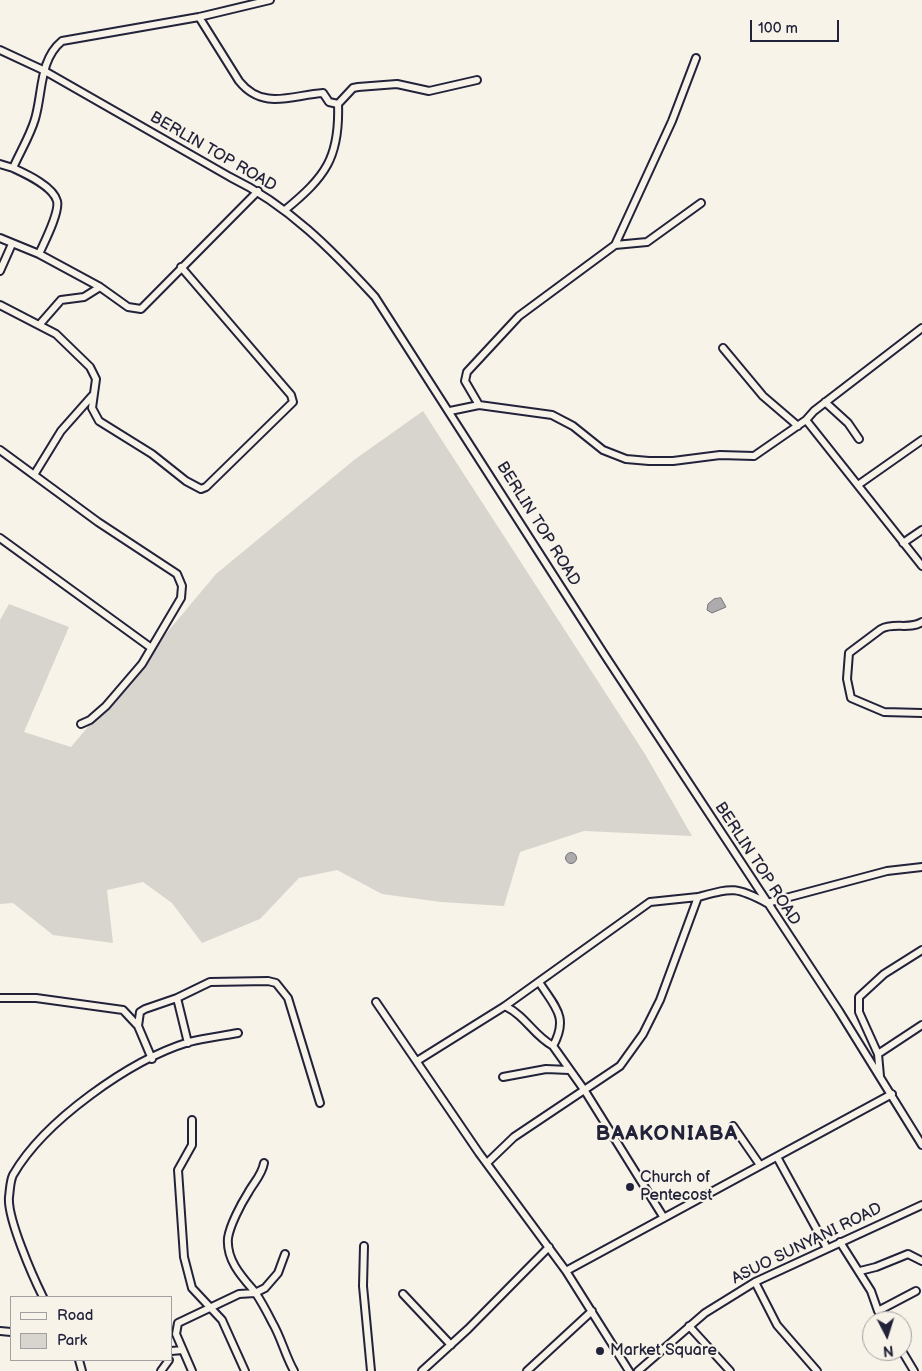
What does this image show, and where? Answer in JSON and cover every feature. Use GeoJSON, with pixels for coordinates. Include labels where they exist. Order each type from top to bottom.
{"type":"FeatureCollection","features":[{"type":"Feature","properties":{"kind":"street"},"geometry":{"type":"LineString","coordinates":[[13,168],[35,119],[43,70],[54,47],[62,41],[199,17],[270,0]]}},
{"type":"Feature","properties":{"kind":"street"},"geometry":{"type":"LineString","coordinates":[[199,17],[239,81],[252,95],[268,99],[324,93],[329,102],[338,104]]}},
{"type":"Feature","properties":{"kind":"street","name":"BERLIN TOP ROAD"},"geometry":{"type":"LineString","coordinates":[[0,50],[43,70],[230,177],[258,191],[285,210],[331,250],[375,297],[767,903],[839,1011],[922,1145]]}},
{"type":"Feature","properties":{"kind":"street"},"geometry":{"type":"LineString","coordinates":[[478,405],[465,381],[469,369],[520,316],[615,245],[672,121],[696,58]]}},
{"type":"Feature","properties":{"kind":"street"},"geometry":{"type":"LineString","coordinates":[[285,210],[318,182],[327,166],[338,132],[338,104],[353,88],[397,84],[429,91],[477,80]]}},
{"type":"Feature","properties":{"kind":"street"},"geometry":{"type":"LineString","coordinates":[[0,164],[33,177],[57,202],[57,209],[39,254]]}},
{"type":"Feature","properties":{"kind":"street"},"geometry":{"type":"LineString","coordinates":[[0,238],[39,254],[100,288],[128,307],[141,310],[181,267],[258,191]]}},
{"type":"Feature","properties":{"kind":"street"},"geometry":{"type":"LineString","coordinates":[[615,245],[647,242],[700,203]]}},
{"type":"Feature","properties":{"kind":"street"},"geometry":{"type":"LineString","coordinates":[[0,270],[12,244]]}},
{"type":"Feature","properties":{"kind":"street"},"geometry":{"type":"LineString","coordinates":[[0,305],[40,324],[65,342],[90,367],[96,379],[92,413],[98,421],[152,454],[186,481],[201,488],[206,487],[258,434],[293,404],[291,396],[181,267]]}},
{"type":"Feature","properties":{"kind":"street"},"geometry":{"type":"LineString","coordinates":[[40,324],[61,300],[84,296],[100,288]]}},
{"type":"Feature","properties":{"kind":"street"},"geometry":{"type":"LineString","coordinates":[[450,412],[478,405],[552,415],[573,426],[603,450],[626,459],[672,461],[720,455],[754,456],[806,420],[826,402],[922,328]]}},
{"type":"Feature","properties":{"kind":"street"},"geometry":{"type":"LineString","coordinates":[[723,348],[763,396],[798,426]]}},
{"type":"Feature","properties":{"kind":"street"},"geometry":{"type":"LineString","coordinates":[[34,475],[61,431],[93,395]]}},
{"type":"Feature","properties":{"kind":"street"},"geometry":{"type":"LineString","coordinates":[[826,402],[848,423],[858,439]]}},
{"type":"Feature","properties":{"kind":"street"},"geometry":{"type":"LineString","coordinates":[[806,420],[922,566]]}},
{"type":"Feature","properties":{"kind":"street"},"geometry":{"type":"LineString","coordinates":[[858,485],[922,440]]}},
{"type":"Feature","properties":{"kind":"street"},"geometry":{"type":"LineString","coordinates":[[0,450],[98,522],[177,574],[182,586],[181,598],[158,639],[150,647],[142,664],[106,706],[90,720],[81,724]]}},
{"type":"Feature","properties":{"kind":"street"},"geometry":{"type":"LineString","coordinates":[[904,543],[922,530]]}},
{"type":"Feature","properties":{"kind":"street"},"geometry":{"type":"LineString","coordinates":[[0,538],[150,647]]}},
{"type":"Feature","properties":{"kind":"street"},"geometry":{"type":"LineString","coordinates":[[922,622],[916,625],[886,626],[881,629],[849,653],[847,678],[851,698],[884,712],[922,713]]}},
{"type":"Feature","properties":{"kind":"street"},"geometry":{"type":"LineString","coordinates":[[417,1061],[505,1006],[650,902],[698,897],[734,889],[744,891],[767,903],[887,871],[922,867]]}},
{"type":"Feature","properties":{"kind":"street"},"geometry":{"type":"LineString","coordinates":[[487,1163],[514,1137],[620,1066],[643,1034],[660,1000],[698,897]]}},
{"type":"Feature","properties":{"kind":"street"},"geometry":{"type":"LineString","coordinates":[[880,1077],[878,1054],[859,1012],[859,998],[884,974],[922,950]]}},
{"type":"Feature","properties":{"kind":"street"},"geometry":{"type":"LineString","coordinates":[[138,1026],[140,1012],[145,1008],[177,998],[210,982],[268,980],[276,983],[288,998],[320,1103]]}},
{"type":"Feature","properties":{"kind":"street"},"geometry":{"type":"LineString","coordinates":[[539,982],[560,1015],[559,1035],[553,1046]]}},
{"type":"Feature","properties":{"kind":"street"},"geometry":{"type":"LineString","coordinates":[[0,998],[36,998],[109,1006],[123,1010],[138,1026],[152,1059]]}},
{"type":"Feature","properties":{"kind":"street"},"geometry":{"type":"LineString","coordinates":[[177,998],[188,1042]]}},
{"type":"Feature","properties":{"kind":"street"},"geometry":{"type":"LineString","coordinates":[[376,1002],[487,1163],[566,1271],[629,1371]]}},
{"type":"Feature","properties":{"kind":"street"},"geometry":{"type":"LineString","coordinates":[[505,1006],[524,1018],[539,1038],[553,1046],[585,1091],[664,1218]]}},
{"type":"Feature","properties":{"kind":"street"},"geometry":{"type":"LineString","coordinates":[[878,1054],[922,1024]]}},
{"type":"Feature","properties":{"kind":"street"},"geometry":{"type":"LineString","coordinates":[[43,1296],[11,1213],[8,1200],[12,1176],[59,1120],[120,1075],[188,1042],[238,1033]]}},
{"type":"Feature","properties":{"kind":"street"},"geometry":{"type":"LineString","coordinates":[[502,1077],[546,1069],[569,1070]]}},
{"type":"Feature","properties":{"kind":"street"},"geometry":{"type":"LineString","coordinates":[[566,1271],[892,1094]]}},
{"type":"Feature","properties":{"kind":"street"},"geometry":{"type":"LineString","coordinates":[[192,1120],[192,1145],[178,1170],[183,1244],[192,1288],[222,1320],[245,1371]]}},
{"type":"Feature","properties":{"kind":"street"},"geometry":{"type":"LineString","coordinates":[[732,1126],[760,1166]]}},
{"type":"Feature","properties":{"kind":"street"},"geometry":{"type":"LineString","coordinates":[[776,1157],[827,1248]]}},
{"type":"Feature","properties":{"kind":"street"},"geometry":{"type":"LineString","coordinates":[[264,1163],[263,1171],[247,1194],[228,1238],[233,1263],[242,1280],[255,1292],[274,1324],[294,1371]]}},
{"type":"Feature","properties":{"kind":"street","name":"ASUO SUNYANI ROAD"},"geometry":{"type":"LineString","coordinates":[[638,1371],[705,1313],[755,1282],[922,1205]]}},
{"type":"Feature","properties":{"kind":"street"},"geometry":{"type":"LineString","coordinates":[[840,1242],[872,1291],[878,1311],[916,1291]]}},
{"type":"Feature","properties":{"kind":"street"},"geometry":{"type":"LineString","coordinates":[[364,1246],[363,1286],[370,1371]]}},
{"type":"Feature","properties":{"kind":"street"},"geometry":{"type":"LineString","coordinates":[[422,1371],[451,1345],[549,1247]]}},
{"type":"Feature","properties":{"kind":"street"},"geometry":{"type":"LineString","coordinates":[[192,1371],[176,1334],[178,1323],[239,1294],[255,1292],[265,1288],[273,1280],[284,1262],[285,1254]]}},
{"type":"Feature","properties":{"kind":"street"},"geometry":{"type":"LineString","coordinates":[[860,1271],[876,1267],[908,1254],[922,1261]]}},
{"type":"Feature","properties":{"kind":"street"},"geometry":{"type":"LineString","coordinates":[[755,1282],[777,1325],[817,1371]]}},
{"type":"Feature","properties":{"kind":"street"},"geometry":{"type":"LineString","coordinates":[[403,1294],[451,1345]]}},
{"type":"Feature","properties":{"kind":"street"},"geometry":{"type":"LineString","coordinates":[[527,1371],[592,1311]]}},
{"type":"Feature","properties":{"kind":"street"},"geometry":{"type":"LineString","coordinates":[[689,1326],[730,1371]]}},
{"type":"Feature","properties":{"kind":"street"},"geometry":{"type":"LineString","coordinates":[[172,1351],[183,1350]]}},
{"type":"Feature","properties":{"kind":"green space"},"geometry":{"type":"Polygon","coordinates":[[[423,411],[645,754],[692,836],[584,831],[520,852],[504,906],[441,902],[382,894],[337,870],[299,878],[260,919],[202,943],[172,903],[143,882],[107,890],[113,943],[53,935],[13,903],[0,904],[0,620],[9,604],[69,627],[24,732],[71,747],[216,574],[354,460],[423,411]]]}},
{"type":"Feature","properties":{"kind":"shaded area"},"geometry":{"type":"Polygon","coordinates":[[[721,598],[726,607],[712,613],[707,610],[708,604],[714,599],[721,598]]]}},
{"type":"Feature","properties":{"kind":"shaded area"},"geometry":{"type":"Polygon","coordinates":[[[571,852],[577,858],[571,864],[565,858],[571,852]]]}},
{"type":"Feature","properties":{"kind":"place","name":"Church of Pentecost"},"geometry":{"type":"Point","coordinates":[630,1187]}},
{"type":"Feature","properties":{"kind":"place","name":"Market Square"},"geometry":{"type":"Point","coordinates":[600,1351]}},
{"type":"Feature","properties":{"kind":"district","name":"BAAKONIABA"},"geometry":{"type":"Point","coordinates":[667,1135]}}]}
